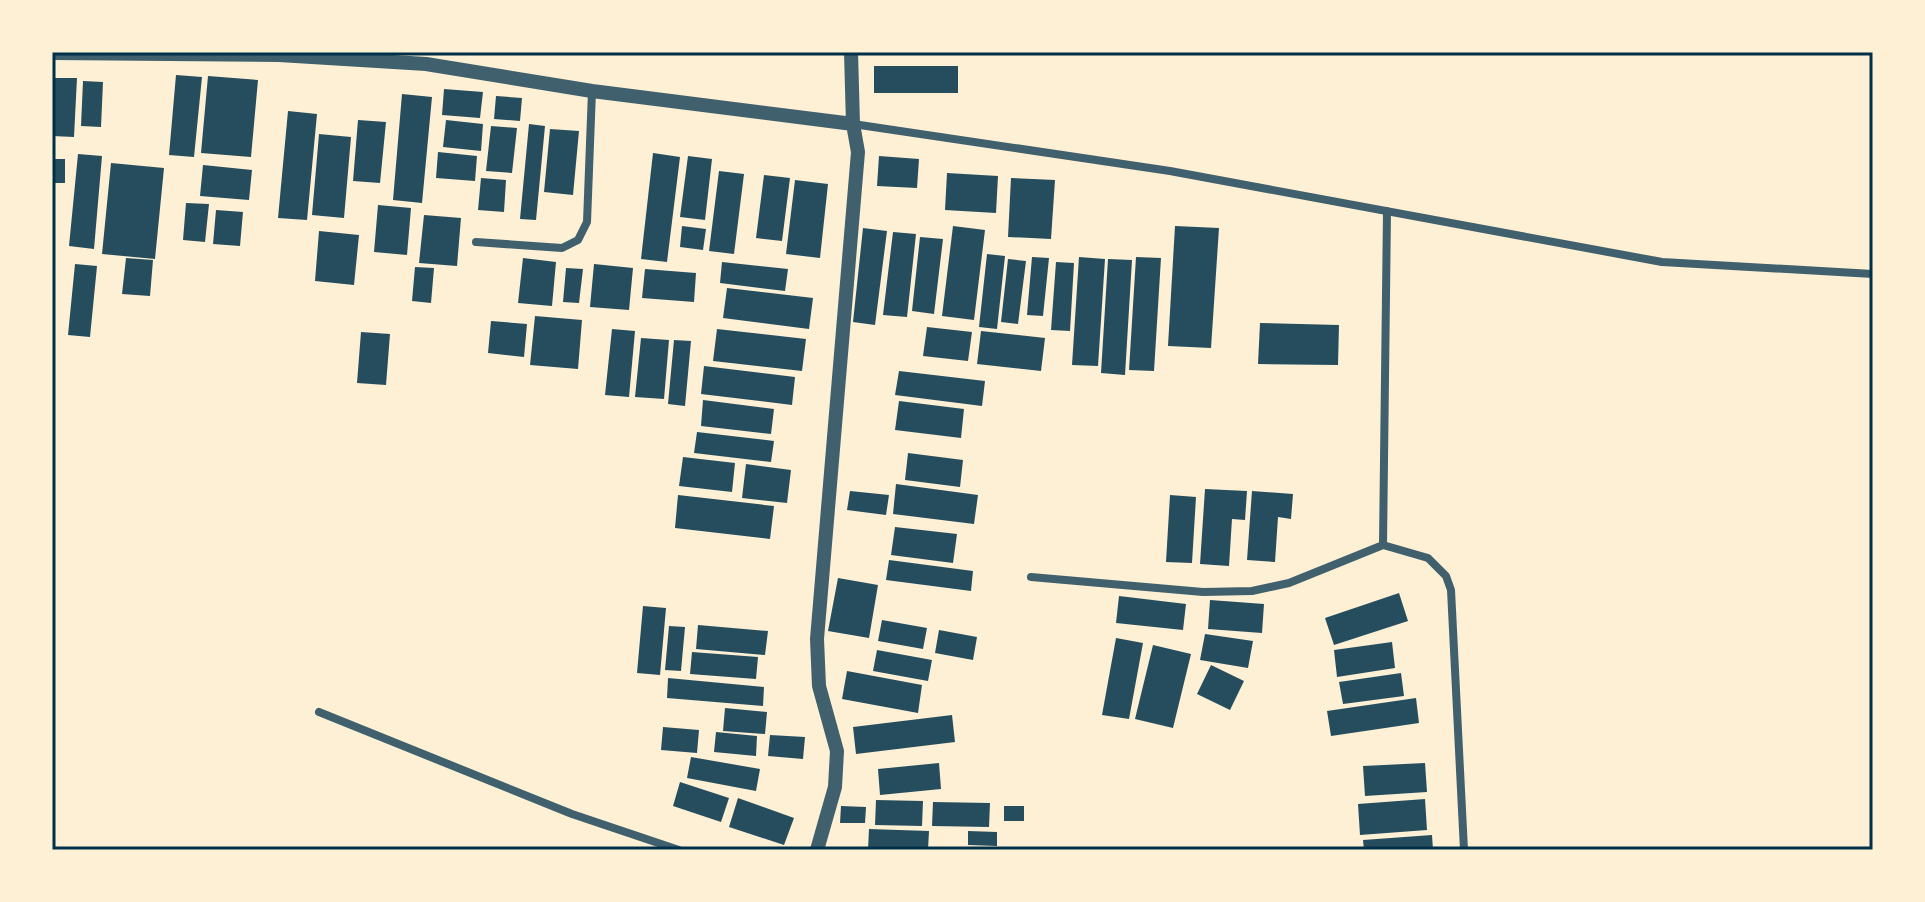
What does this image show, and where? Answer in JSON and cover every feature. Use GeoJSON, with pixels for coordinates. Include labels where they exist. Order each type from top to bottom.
{"type":"FeatureCollection","features":[{"type":"Feature","properties":{"kind":"street"},"geometry":{"type":"LineString","coordinates":[[817,850],[835,787],[837,751],[819,686],[817,639],[858,152],[853,124],[851,52]]}},
{"type":"Feature","properties":{"kind":"street"},"geometry":{"type":"LineString","coordinates":[[52,53],[354,59],[426,64],[592,91],[853,124],[1170,171],[1662,262],[1873,274]]}},
{"type":"Feature","properties":{"kind":"street"},"geometry":{"type":"LineString","coordinates":[[476,242],[562,248],[578,240],[587,222],[592,91]]}},
{"type":"Feature","properties":{"kind":"street"},"geometry":{"type":"LineString","coordinates":[[1383,545],[1387,211]]}},
{"type":"Feature","properties":{"kind":"street"},"geometry":{"type":"LineString","coordinates":[[1031,577],[1203,592],[1252,591],[1289,583],[1383,545],[1428,558],[1446,576],[1451,590],[1464,850]]}},
{"type":"Feature","properties":{"kind":"street"},"geometry":{"type":"LineString","coordinates":[[319,712],[572,814],[679,850]]}},
{"type":"Feature","properties":{"kind":"building"},"geometry":{"type":"Polygon","coordinates":[[[874,66],[958,66],[958,93],[874,93],[874,66]]]}},
{"type":"Feature","properties":{"kind":"building"},"geometry":{"type":"Polygon","coordinates":[[[176,75],[202,77],[194,157],[169,155],[176,75]]]}},
{"type":"Feature","properties":{"kind":"building"},"geometry":{"type":"Polygon","coordinates":[[[208,76],[258,80],[251,157],[201,153],[208,76]]]}},
{"type":"Feature","properties":{"kind":"building"},"geometry":{"type":"Polygon","coordinates":[[[53,78],[77,78],[74,137],[52,136],[53,78]]]}},
{"type":"Feature","properties":{"kind":"building"},"geometry":{"type":"Polygon","coordinates":[[[83,81],[103,82],[101,127],[81,126],[83,81]]]}},
{"type":"Feature","properties":{"kind":"building"},"geometry":{"type":"Polygon","coordinates":[[[444,89],[483,92],[480,118],[442,115],[444,89]]]}},
{"type":"Feature","properties":{"kind":"building"},"geometry":{"type":"Polygon","coordinates":[[[402,94],[432,97],[422,203],[393,200],[402,94]]]}},
{"type":"Feature","properties":{"kind":"building"},"geometry":{"type":"Polygon","coordinates":[[[496,96],[522,98],[520,121],[494,119],[496,96]]]}},
{"type":"Feature","properties":{"kind":"building"},"geometry":{"type":"Polygon","coordinates":[[[288,111],[317,114],[307,220],[278,218],[288,111]]]}},
{"type":"Feature","properties":{"kind":"building"},"geometry":{"type":"Polygon","coordinates":[[[358,120],[386,122],[380,183],[353,181],[358,120]]]}},
{"type":"Feature","properties":{"kind":"building"},"geometry":{"type":"Polygon","coordinates":[[[446,120],[483,124],[481,151],[443,147],[446,120]]]}},
{"type":"Feature","properties":{"kind":"building"},"geometry":{"type":"Polygon","coordinates":[[[529,124],[545,126],[536,220],[520,219],[529,124]]]}},
{"type":"Feature","properties":{"kind":"building"},"geometry":{"type":"Polygon","coordinates":[[[491,126],[517,128],[512,173],[486,171],[491,126]]]}},
{"type":"Feature","properties":{"kind":"building"},"geometry":{"type":"Polygon","coordinates":[[[550,129],[579,131],[573,195],[544,192],[550,129]]]}},
{"type":"Feature","properties":{"kind":"building"},"geometry":{"type":"Polygon","coordinates":[[[319,134],[351,137],[344,218],[312,215],[319,134]]]}},
{"type":"Feature","properties":{"kind":"building"},"geometry":{"type":"Polygon","coordinates":[[[438,152],[477,156],[475,181],[436,178],[438,152]]]}},
{"type":"Feature","properties":{"kind":"building"},"geometry":{"type":"Polygon","coordinates":[[[653,153],[680,157],[667,262],[641,259],[653,153]]]}},
{"type":"Feature","properties":{"kind":"building"},"geometry":{"type":"Polygon","coordinates":[[[78,154],[102,156],[94,249],[69,246],[78,154]]]}},
{"type":"Feature","properties":{"kind":"building"},"geometry":{"type":"Polygon","coordinates":[[[688,156],[712,159],[705,220],[680,217],[688,156]]]}},
{"type":"Feature","properties":{"kind":"building"},"geometry":{"type":"Polygon","coordinates":[[[879,156],[919,159],[917,188],[877,186],[879,156]]]}},
{"type":"Feature","properties":{"kind":"building"},"geometry":{"type":"Polygon","coordinates":[[[54,159],[65,159],[65,183],[53,183],[54,159]]]}},
{"type":"Feature","properties":{"kind":"building"},"geometry":{"type":"Polygon","coordinates":[[[111,163],[164,168],[155,259],[102,254],[111,163]]]}},
{"type":"Feature","properties":{"kind":"building"},"geometry":{"type":"Polygon","coordinates":[[[203,165],[252,170],[249,200],[200,196],[203,165]]]}},
{"type":"Feature","properties":{"kind":"building"},"geometry":{"type":"Polygon","coordinates":[[[719,171],[744,174],[734,254],[709,251],[719,171]]]}},
{"type":"Feature","properties":{"kind":"building"},"geometry":{"type":"Polygon","coordinates":[[[947,173],[998,176],[996,213],[945,210],[947,173]]]}},
{"type":"Feature","properties":{"kind":"building"},"geometry":{"type":"Polygon","coordinates":[[[764,175],[790,178],[782,241],[756,238],[764,175]]]}},
{"type":"Feature","properties":{"kind":"building"},"geometry":{"type":"Polygon","coordinates":[[[481,178],[506,180],[504,212],[478,210],[481,178]]]}},
{"type":"Feature","properties":{"kind":"building"},"geometry":{"type":"Polygon","coordinates":[[[1011,178],[1055,180],[1051,239],[1008,237],[1011,178]]]}},
{"type":"Feature","properties":{"kind":"building"},"geometry":{"type":"Polygon","coordinates":[[[795,180],[828,184],[820,258],[786,254],[795,180]]]}},
{"type":"Feature","properties":{"kind":"building"},"geometry":{"type":"Polygon","coordinates":[[[186,203],[209,204],[205,242],[183,240],[186,203]]]}},
{"type":"Feature","properties":{"kind":"building"},"geometry":{"type":"Polygon","coordinates":[[[378,205],[411,208],[407,255],[374,252],[378,205]]]}},
{"type":"Feature","properties":{"kind":"building"},"geometry":{"type":"Polygon","coordinates":[[[216,210],[243,212],[240,246],[213,244],[216,210]]]}},
{"type":"Feature","properties":{"kind":"building"},"geometry":{"type":"Polygon","coordinates":[[[424,215],[461,218],[457,266],[419,263],[424,215]]]}},
{"type":"Feature","properties":{"kind":"building"},"geometry":{"type":"Polygon","coordinates":[[[682,226],[706,229],[703,250],[680,247],[682,226]]]}},
{"type":"Feature","properties":{"kind":"building"},"geometry":{"type":"Polygon","coordinates":[[[953,226],[985,230],[974,320],[942,316],[953,226]]]}},
{"type":"Feature","properties":{"kind":"building"},"geometry":{"type":"Polygon","coordinates":[[[1175,226],[1219,228],[1211,348],[1168,346],[1175,226]]]}},
{"type":"Feature","properties":{"kind":"building"},"geometry":{"type":"Polygon","coordinates":[[[863,228],[887,231],[875,325],[853,322],[863,228]]]}},
{"type":"Feature","properties":{"kind":"building"},"geometry":{"type":"Polygon","coordinates":[[[319,231],[359,235],[354,285],[315,281],[319,231]]]}},
{"type":"Feature","properties":{"kind":"building"},"geometry":{"type":"Polygon","coordinates":[[[893,232],[916,234],[907,317],[883,315],[893,232]]]}},
{"type":"Feature","properties":{"kind":"building"},"geometry":{"type":"Polygon","coordinates":[[[920,237],[943,239],[934,314],[912,311],[920,237]]]}},
{"type":"Feature","properties":{"kind":"building"},"geometry":{"type":"Polygon","coordinates":[[[987,254],[1005,256],[997,329],[979,327],[987,254]]]}},
{"type":"Feature","properties":{"kind":"building"},"geometry":{"type":"Polygon","coordinates":[[[1032,257],[1049,258],[1043,316],[1027,315],[1032,257]]]}},
{"type":"Feature","properties":{"kind":"building"},"geometry":{"type":"Polygon","coordinates":[[[1079,257],[1105,259],[1098,366],[1072,365],[1079,257]]]}},
{"type":"Feature","properties":{"kind":"building"},"geometry":{"type":"Polygon","coordinates":[[[1136,257],[1161,258],[1154,371],[1129,370],[1136,257]]]}},
{"type":"Feature","properties":{"kind":"building"},"geometry":{"type":"Polygon","coordinates":[[[126,258],[153,260],[150,296],[122,294],[126,258]]]}},
{"type":"Feature","properties":{"kind":"building"},"geometry":{"type":"Polygon","coordinates":[[[523,258],[556,262],[552,306],[518,303],[523,258]]]}},
{"type":"Feature","properties":{"kind":"building"},"geometry":{"type":"Polygon","coordinates":[[[1008,259],[1026,261],[1018,324],[1001,322],[1008,259]]]}},
{"type":"Feature","properties":{"kind":"building"},"geometry":{"type":"Polygon","coordinates":[[[1108,259],[1132,260],[1125,375],[1101,373],[1108,259]]]}},
{"type":"Feature","properties":{"kind":"building"},"geometry":{"type":"Polygon","coordinates":[[[722,262],[788,269],[785,291],[720,283],[722,262]]]}},
{"type":"Feature","properties":{"kind":"building"},"geometry":{"type":"Polygon","coordinates":[[[1056,262],[1074,263],[1070,331],[1051,330],[1056,262]]]}},
{"type":"Feature","properties":{"kind":"building"},"geometry":{"type":"Polygon","coordinates":[[[75,264],[97,266],[90,337],[68,335],[75,264]]]}},
{"type":"Feature","properties":{"kind":"building"},"geometry":{"type":"Polygon","coordinates":[[[594,264],[633,268],[629,310],[590,307],[594,264]]]}},
{"type":"Feature","properties":{"kind":"building"},"geometry":{"type":"Polygon","coordinates":[[[415,267],[434,268],[431,303],[412,301],[415,267]]]}},
{"type":"Feature","properties":{"kind":"building"},"geometry":{"type":"Polygon","coordinates":[[[566,268],[583,269],[579,303],[563,302],[566,268]]]}},
{"type":"Feature","properties":{"kind":"building"},"geometry":{"type":"Polygon","coordinates":[[[645,269],[696,273],[694,302],[642,298],[645,269]]]}},
{"type":"Feature","properties":{"kind":"building"},"geometry":{"type":"Polygon","coordinates":[[[727,288],[813,298],[809,329],[723,318],[727,288]]]}},
{"type":"Feature","properties":{"kind":"building"},"geometry":{"type":"Polygon","coordinates":[[[535,316],[582,320],[578,369],[530,365],[535,316]]]}},
{"type":"Feature","properties":{"kind":"building"},"geometry":{"type":"Polygon","coordinates":[[[491,321],[527,324],[524,357],[488,353],[491,321]]]}},
{"type":"Feature","properties":{"kind":"building"},"geometry":{"type":"Polygon","coordinates":[[[1260,323],[1339,325],[1338,365],[1258,364],[1260,323]]]}},
{"type":"Feature","properties":{"kind":"building"},"geometry":{"type":"Polygon","coordinates":[[[927,327],[972,332],[968,361],[923,356],[927,327]]]}},
{"type":"Feature","properties":{"kind":"building"},"geometry":{"type":"Polygon","coordinates":[[[612,329],[635,331],[629,397],[605,395],[612,329]]]}},
{"type":"Feature","properties":{"kind":"building"},"geometry":{"type":"Polygon","coordinates":[[[717,329],[806,339],[802,371],[713,361],[717,329]]]}},
{"type":"Feature","properties":{"kind":"building"},"geometry":{"type":"Polygon","coordinates":[[[981,331],[1045,338],[1041,371],[977,364],[981,331]]]}},
{"type":"Feature","properties":{"kind":"building"},"geometry":{"type":"Polygon","coordinates":[[[361,332],[390,334],[386,385],[357,383],[361,332]]]}},
{"type":"Feature","properties":{"kind":"building"},"geometry":{"type":"Polygon","coordinates":[[[641,338],[669,340],[664,399],[635,397],[641,338]]]}},
{"type":"Feature","properties":{"kind":"building"},"geometry":{"type":"Polygon","coordinates":[[[674,340],[691,341],[685,406],[668,404],[674,340]]]}},
{"type":"Feature","properties":{"kind":"building"},"geometry":{"type":"Polygon","coordinates":[[[704,366],[795,377],[792,405],[701,394],[704,366]]]}},
{"type":"Feature","properties":{"kind":"building"},"geometry":{"type":"Polygon","coordinates":[[[899,371],[985,381],[982,406],[895,395],[899,371]]]}},
{"type":"Feature","properties":{"kind":"building"},"geometry":{"type":"Polygon","coordinates":[[[703,400],[774,409],[771,434],[701,426],[703,400]]]}},
{"type":"Feature","properties":{"kind":"building"},"geometry":{"type":"Polygon","coordinates":[[[899,401],[964,409],[961,438],[895,430],[899,401]]]}},
{"type":"Feature","properties":{"kind":"building"},"geometry":{"type":"Polygon","coordinates":[[[697,432],[774,441],[771,462],[694,453],[697,432]]]}},
{"type":"Feature","properties":{"kind":"building"},"geometry":{"type":"Polygon","coordinates":[[[908,453],[963,460],[960,487],[905,480],[908,453]]]}},
{"type":"Feature","properties":{"kind":"building"},"geometry":{"type":"Polygon","coordinates":[[[683,457],[735,463],[732,492],[679,486],[683,457]]]}},
{"type":"Feature","properties":{"kind":"building"},"geometry":{"type":"Polygon","coordinates":[[[746,464],[791,470],[787,503],[742,498],[746,464]]]}},
{"type":"Feature","properties":{"kind":"building"},"geometry":{"type":"Polygon","coordinates":[[[896,484],[978,495],[974,524],[893,514],[896,484]]]}},
{"type":"Feature","properties":{"kind":"building"},"geometry":{"type":"Polygon","coordinates":[[[1205,489],[1247,491],[1245,520],[1232,519],[1229,566],[1200,564],[1205,489]]]}},
{"type":"Feature","properties":{"kind":"building"},"geometry":{"type":"Polygon","coordinates":[[[850,491],[889,495],[886,515],[847,510],[850,491]]]}},
{"type":"Feature","properties":{"kind":"building"},"geometry":{"type":"Polygon","coordinates":[[[1252,491],[1293,494],[1291,519],[1278,517],[1275,562],[1247,560],[1252,491]]]}},
{"type":"Feature","properties":{"kind":"building"},"geometry":{"type":"Polygon","coordinates":[[[678,495],[774,506],[770,539],[675,528],[678,495]]]}},
{"type":"Feature","properties":{"kind":"building"},"geometry":{"type":"Polygon","coordinates":[[[1170,495],[1196,497],[1192,563],[1166,562],[1170,495]]]}},
{"type":"Feature","properties":{"kind":"building"},"geometry":{"type":"Polygon","coordinates":[[[895,527],[957,534],[953,563],[891,555],[895,527]]]}},
{"type":"Feature","properties":{"kind":"building"},"geometry":{"type":"Polygon","coordinates":[[[889,560],[973,571],[971,591],[886,580],[889,560]]]}},
{"type":"Feature","properties":{"kind":"building"},"geometry":{"type":"Polygon","coordinates":[[[838,578],[878,585],[869,638],[828,631],[838,578]]]}},
{"type":"Feature","properties":{"kind":"building"},"geometry":{"type":"Polygon","coordinates":[[[1399,593],[1408,621],[1334,645],[1325,618],[1399,593]]]}},
{"type":"Feature","properties":{"kind":"building"},"geometry":{"type":"Polygon","coordinates":[[[1119,596],[1186,604],[1183,630],[1116,623],[1119,596]]]}},
{"type":"Feature","properties":{"kind":"building"},"geometry":{"type":"Polygon","coordinates":[[[1210,600],[1264,604],[1262,633],[1208,629],[1210,600]]]}},
{"type":"Feature","properties":{"kind":"building"},"geometry":{"type":"Polygon","coordinates":[[[643,606],[666,608],[660,675],[637,673],[643,606]]]}},
{"type":"Feature","properties":{"kind":"building"},"geometry":{"type":"Polygon","coordinates":[[[882,620],[927,628],[923,649],[878,641],[882,620]]]}},
{"type":"Feature","properties":{"kind":"building"},"geometry":{"type":"Polygon","coordinates":[[[698,625],[768,631],[765,655],[696,649],[698,625]]]}},
{"type":"Feature","properties":{"kind":"building"},"geometry":{"type":"Polygon","coordinates":[[[669,626],[685,627],[681,671],[665,670],[669,626]]]}},
{"type":"Feature","properties":{"kind":"building"},"geometry":{"type":"Polygon","coordinates":[[[939,630],[977,637],[973,660],[935,653],[939,630]]]}},
{"type":"Feature","properties":{"kind":"building"},"geometry":{"type":"Polygon","coordinates":[[[1205,634],[1253,641],[1248,668],[1200,660],[1205,634]]]}},
{"type":"Feature","properties":{"kind":"building"},"geometry":{"type":"Polygon","coordinates":[[[1116,638],[1143,643],[1129,719],[1102,715],[1116,638]]]}},
{"type":"Feature","properties":{"kind":"building"},"geometry":{"type":"Polygon","coordinates":[[[1392,642],[1395,668],[1337,677],[1334,650],[1392,642]]]}},
{"type":"Feature","properties":{"kind":"building"},"geometry":{"type":"Polygon","coordinates":[[[1153,645],[1191,654],[1173,728],[1135,719],[1153,645]]]}},
{"type":"Feature","properties":{"kind":"building"},"geometry":{"type":"Polygon","coordinates":[[[877,650],[932,660],[928,681],[873,671],[877,650]]]}},
{"type":"Feature","properties":{"kind":"building"},"geometry":{"type":"Polygon","coordinates":[[[692,652],[758,657],[756,679],[690,674],[692,652]]]}},
{"type":"Feature","properties":{"kind":"building"},"geometry":{"type":"Polygon","coordinates":[[[1211,665],[1244,681],[1230,710],[1197,694],[1211,665]]]}},
{"type":"Feature","properties":{"kind":"building"},"geometry":{"type":"Polygon","coordinates":[[[847,671],[922,685],[918,713],[842,699],[847,671]]]}},
{"type":"Feature","properties":{"kind":"building"},"geometry":{"type":"Polygon","coordinates":[[[1401,673],[1404,696],[1343,704],[1339,682],[1401,673]]]}},
{"type":"Feature","properties":{"kind":"building"},"geometry":{"type":"Polygon","coordinates":[[[668,678],[764,687],[763,706],[667,698],[668,678]]]}},
{"type":"Feature","properties":{"kind":"building"},"geometry":{"type":"Polygon","coordinates":[[[1416,698],[1419,723],[1331,736],[1327,711],[1416,698]]]}},
{"type":"Feature","properties":{"kind":"building"},"geometry":{"type":"Polygon","coordinates":[[[725,708],[767,712],[765,734],[723,731],[725,708]]]}},
{"type":"Feature","properties":{"kind":"building"},"geometry":{"type":"Polygon","coordinates":[[[952,715],[955,742],[856,754],[853,727],[952,715]]]}},
{"type":"Feature","properties":{"kind":"building"},"geometry":{"type":"Polygon","coordinates":[[[663,727],[699,730],[697,753],[661,750],[663,727]]]}},
{"type":"Feature","properties":{"kind":"building"},"geometry":{"type":"Polygon","coordinates":[[[716,732],[757,736],[756,756],[714,752],[716,732]]]}},
{"type":"Feature","properties":{"kind":"building"},"geometry":{"type":"Polygon","coordinates":[[[770,735],[805,737],[803,759],[768,756],[770,735]]]}},
{"type":"Feature","properties":{"kind":"building"},"geometry":{"type":"Polygon","coordinates":[[[691,757],[760,769],[756,791],[687,778],[691,757]]]}},
{"type":"Feature","properties":{"kind":"building"},"geometry":{"type":"Polygon","coordinates":[[[939,763],[941,789],[880,795],[878,769],[939,763]]]}},
{"type":"Feature","properties":{"kind":"building"},"geometry":{"type":"Polygon","coordinates":[[[1425,763],[1427,792],[1365,796],[1363,766],[1425,763]]]}},
{"type":"Feature","properties":{"kind":"building"},"geometry":{"type":"Polygon","coordinates":[[[680,782],[729,798],[721,822],[673,806],[680,782]]]}},
{"type":"Feature","properties":{"kind":"building"},"geometry":{"type":"Polygon","coordinates":[[[738,798],[794,818],[784,845],[729,827],[738,798]]]}},
{"type":"Feature","properties":{"kind":"building"},"geometry":{"type":"Polygon","coordinates":[[[1425,799],[1427,830],[1360,835],[1358,804],[1425,799]]]}},
{"type":"Feature","properties":{"kind":"building"},"geometry":{"type":"Polygon","coordinates":[[[876,800],[923,801],[922,826],[875,825],[876,800]]]}},
{"type":"Feature","properties":{"kind":"building"},"geometry":{"type":"Polygon","coordinates":[[[933,802],[990,803],[989,827],[932,826],[933,802]]]}},
{"type":"Feature","properties":{"kind":"building"},"geometry":{"type":"Polygon","coordinates":[[[841,806],[866,807],[865,823],[840,823],[841,806]]]}},
{"type":"Feature","properties":{"kind":"building"},"geometry":{"type":"Polygon","coordinates":[[[1004,806],[1024,806],[1024,821],[1004,821],[1004,806]]]}},
{"type":"Feature","properties":{"kind":"building"},"geometry":{"type":"Polygon","coordinates":[[[869,829],[929,831],[928,850],[868,850],[869,829]]]}},
{"type":"Feature","properties":{"kind":"building"},"geometry":{"type":"Polygon","coordinates":[[[968,831],[997,832],[997,846],[968,845],[968,831]]]}},
{"type":"Feature","properties":{"kind":"building"},"geometry":{"type":"Polygon","coordinates":[[[1432,835],[1433,850],[1364,850],[1363,840],[1432,835]]]}}]}
